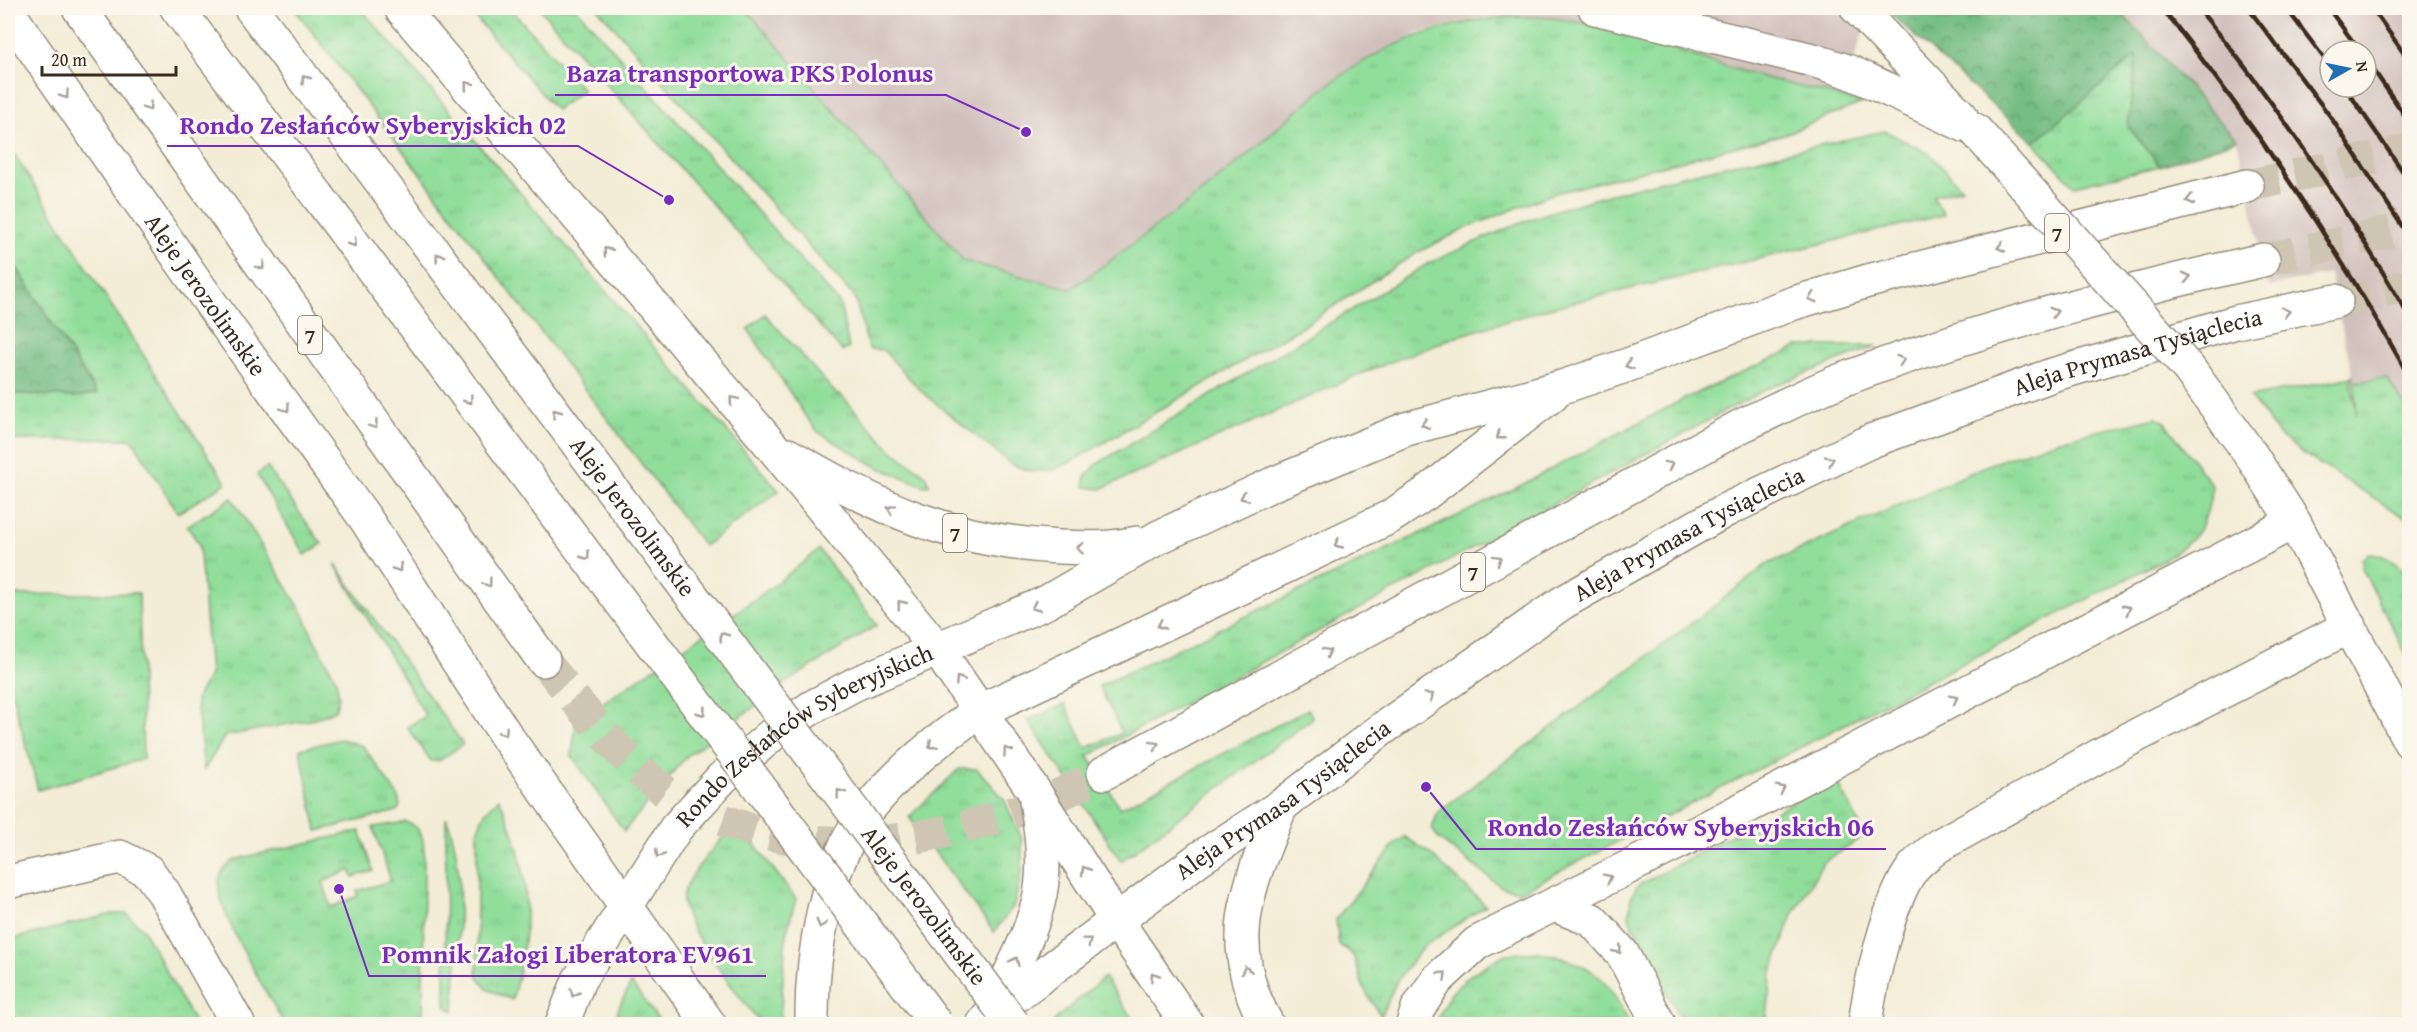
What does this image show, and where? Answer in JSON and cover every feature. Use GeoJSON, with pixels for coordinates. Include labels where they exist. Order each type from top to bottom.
{"type":"FeatureCollection","features":[{"type":"Feature","properties":{"kind":"main road","name":"7"},"geometry":{"type":"LineString","coordinates":[[79,8],[543,660]]}},
{"type":"Feature","properties":{"kind":"main road"},"geometry":{"type":"LineString","coordinates":[[177,8],[936,1024]]}},
{"type":"Feature","properties":{"kind":"main road","name":"Aleje Jerozolimskie"},"geometry":{"type":"LineString","coordinates":[[251,8],[996,1021]]}},
{"type":"Feature","properties":{"kind":"main road","name":"7"},"geometry":{"type":"LineString","coordinates":[[401,8],[771,445],[857,494],[949,531],[1021,544],[1091,548],[1125,546],[1159,537],[1273,484],[1406,429],[1563,387],[1794,303],[1868,281],[2247,186]]}},
{"type":"Feature","properties":{"kind":"main road"},"geometry":{"type":"LineString","coordinates":[[1595,8],[1813,60],[1850,72],[1975,130]]}},
{"type":"Feature","properties":{"kind":"main road"},"geometry":{"type":"LineString","coordinates":[[1857,8],[1975,130],[2189,369],[2251,455],[2294,522],[2409,742]]}},
{"type":"Feature","properties":{"kind":"main road","name":"Aleje Jerozolimskie"},"geometry":{"type":"LineString","coordinates":[[8,12],[209,301],[365,518],[507,737],[624,907]]}},
{"type":"Feature","properties":{"kind":"main road","name":"7"},"geometry":{"type":"LineString","coordinates":[[1104,773],[1743,425],[1845,378],[1998,327],[2130,290],[2264,260]]}},
{"type":"Feature","properties":{"kind":"main road","name":"Aleja Prymasa Tysiąclecia"},"geometry":{"type":"LineString","coordinates":[[1116,920],[1200,858],[1281,806],[1382,729],[1562,603],[1675,537],[1803,472],[1871,441],[2052,375],[2236,322],[2336,301]]}},
{"type":"Feature","properties":{"kind":"main road"},"geometry":{"type":"LineString","coordinates":[[812,1024],[817,939],[829,891],[842,856],[866,812],[938,740],[980,711],[1390,518],[1425,494],[1563,387]]}},
{"type":"Feature","properties":{"kind":"main road"},"geometry":{"type":"LineString","coordinates":[[771,445],[938,650],[1045,603],[1159,537]]}},
{"type":"Feature","properties":{"kind":"main road"},"geometry":{"type":"LineString","coordinates":[[1413,1024],[1418,1008],[1437,980],[1477,943],[2294,522]]}},
{"type":"Feature","properties":{"kind":"main road"},"geometry":{"type":"LineString","coordinates":[[1865,1024],[1880,951],[1900,891],[1913,868],[1938,846],[2120,744],[2350,626]]}},
{"type":"Feature","properties":{"kind":"main road","name":"Rondo Zesłańców Syberyjskich"},"geometry":{"type":"LineString","coordinates":[[562,1024],[579,980],[624,907],[676,828],[722,778],[774,733],[814,706],[855,684],[938,650],[1187,1024]]}},
{"type":"Feature","properties":{"kind":"main road"},"geometry":{"type":"LineString","coordinates":[[996,1021],[1039,901],[1042,865],[1041,829],[1034,791]]}},
{"type":"Feature","properties":{"kind":"main road"},"geometry":{"type":"LineString","coordinates":[[1267,1024],[1254,1002],[1244,968],[1242,939],[1249,885],[1281,806]]}},
{"type":"Feature","properties":{"kind":"main road"},"geometry":{"type":"LineString","coordinates":[[8,882],[120,857],[148,871],[164,893],[238,1024]]}},
{"type":"Feature","properties":{"kind":"main road"},"geometry":{"type":"LineString","coordinates":[[1556,904],[1592,920],[1622,953],[1659,1024]]}},
{"type":"Feature","properties":{"kind":"main road"},"geometry":{"type":"LineString","coordinates":[[624,907],[710,1024]]}},
{"type":"Feature","properties":{"kind":"main road"},"geometry":{"type":"LineString","coordinates":[[996,1021],[1116,920]]}},
{"type":"Feature","properties":{"kind":"shaded area"},"geometry":{"type":"Polygon","coordinates":[[[667,8],[1872,8],[1841,97],[1494,16],[1421,32],[1372,57],[1324,88],[1234,167],[1071,289],[965,283],[667,8]]]}},
{"type":"Feature","properties":{"kind":"shaded area"},"geometry":{"type":"Polygon","coordinates":[[[2117,8],[2409,8],[2409,413],[2387,378],[2354,382],[2330,273],[2269,287],[2237,140],[2117,8]]]}},
{"type":"Feature","properties":{"kind":"green space"},"geometry":{"type":"Polygon","coordinates":[[[294,8],[360,8],[779,491],[704,546],[294,8]]]}},
{"type":"Feature","properties":{"kind":"green space"},"geometry":{"type":"Polygon","coordinates":[[[467,8],[510,8],[583,90],[556,110],[467,8]]]}},
{"type":"Feature","properties":{"kind":"green space"},"geometry":{"type":"Polygon","coordinates":[[[539,8],[576,8],[840,304],[849,348],[842,351],[539,8]]]}},
{"type":"Feature","properties":{"kind":"green space"},"geometry":{"type":"Polygon","coordinates":[[[597,8],[745,8],[964,261],[1071,289],[1194,198],[1312,98],[1349,71],[1403,42],[1431,31],[1460,24],[1521,17],[1574,21],[1620,32],[1747,73],[1862,103],[1785,134],[1552,194],[1469,227],[1416,253],[1300,328],[1069,463],[1052,470],[1031,471],[1012,465],[922,392],[883,350],[869,349],[855,298],[597,8]]]}},
{"type":"Feature","properties":{"kind":"green space"},"geometry":{"type":"Polygon","coordinates":[[[1884,8],[2117,8],[2237,140],[2160,166],[2128,126],[2137,55],[2034,142],[1884,8]]]}},
{"type":"Feature","properties":{"kind":"green space"},"geometry":{"type":"Polygon","coordinates":[[[2137,54],[2128,126],[2160,166],[2074,186],[2034,142],[2137,54]]]}},
{"type":"Feature","properties":{"kind":"green space"},"geometry":{"type":"Polygon","coordinates":[[[1885,131],[1930,154],[1962,188],[1933,196],[1944,215],[1549,308],[1455,337],[1360,374],[1101,489],[1085,487],[1085,477],[1097,464],[1429,263],[1477,241],[1543,215],[1600,197],[1885,131]]]}},
{"type":"Feature","properties":{"kind":"green space"},"geometry":{"type":"Polygon","coordinates":[[[8,145],[226,483],[178,513],[132,439],[8,440],[8,393],[72,397],[97,394],[8,254],[8,145]]]}},
{"type":"Feature","properties":{"kind":"green space"},"geometry":{"type":"Polygon","coordinates":[[[8,254],[97,394],[72,397],[8,393],[8,254]]]}},
{"type":"Feature","properties":{"kind":"green space"},"geometry":{"type":"Polygon","coordinates":[[[765,314],[838,396],[840,394],[891,450],[926,475],[929,485],[924,486],[877,467],[818,432],[748,329],[765,314]]]}},
{"type":"Feature","properties":{"kind":"green space"},"geometry":{"type":"Polygon","coordinates":[[[1800,346],[1877,346],[1768,388],[1088,756],[1120,808],[1308,709],[1313,718],[1121,861],[1028,720],[1065,704],[1086,748],[1122,733],[1099,686],[1508,492],[1684,399],[1800,346]]]}},
{"type":"Feature","properties":{"kind":"green space"},"geometry":{"type":"Polygon","coordinates":[[[2353,377],[2351,384],[2357,416],[2354,382],[2387,378],[2409,413],[2409,520],[2302,453],[2279,435],[2250,397],[2353,377]]]}},
{"type":"Feature","properties":{"kind":"green space"},"geometry":{"type":"Polygon","coordinates":[[[2156,417],[2164,421],[2213,487],[2200,529],[2188,543],[2167,558],[1522,891],[1503,888],[1439,839],[1432,829],[1438,812],[1766,565],[1990,464],[2060,440],[2156,417]]]}},
{"type":"Feature","properties":{"kind":"green space"},"geometry":{"type":"Polygon","coordinates":[[[267,467],[322,544],[305,555],[257,475],[267,467]]]}},
{"type":"Feature","properties":{"kind":"green space"},"geometry":{"type":"Polygon","coordinates":[[[232,498],[303,613],[336,679],[339,698],[335,710],[315,719],[225,736],[204,770],[196,699],[210,674],[199,544],[187,526],[232,498]]]}},
{"type":"Feature","properties":{"kind":"green space"},"geometry":{"type":"Polygon","coordinates":[[[819,550],[877,625],[792,679],[687,756],[624,831],[572,756],[576,721],[757,598],[819,550]]]}},
{"type":"Feature","properties":{"kind":"green space"},"geometry":{"type":"Polygon","coordinates":[[[2369,553],[2386,557],[2409,575],[2409,660],[2362,568],[2362,559],[2369,553]]]}},
{"type":"Feature","properties":{"kind":"green space"},"geometry":{"type":"Polygon","coordinates":[[[335,564],[463,744],[439,761],[431,761],[407,727],[426,716],[335,564]]]}},
{"type":"Feature","properties":{"kind":"green space"},"geometry":{"type":"Polygon","coordinates":[[[139,593],[143,759],[38,790],[12,693],[8,693],[8,595],[139,593]]]}},
{"type":"Feature","properties":{"kind":"green space"},"geometry":{"type":"Polygon","coordinates":[[[341,739],[363,746],[398,796],[400,806],[397,811],[317,831],[300,749],[341,739]]]}},
{"type":"Feature","properties":{"kind":"green space"},"geometry":{"type":"Polygon","coordinates":[[[959,769],[977,769],[1004,799],[1022,839],[1022,869],[1014,906],[994,932],[909,817],[959,769]]]}},
{"type":"Feature","properties":{"kind":"green space"},"geometry":{"type":"Polygon","coordinates":[[[1836,779],[1865,835],[1823,863],[1793,914],[1772,972],[1766,1024],[1683,1024],[1629,917],[1631,897],[1637,886],[1836,779]]]}},
{"type":"Feature","properties":{"kind":"green space"},"geometry":{"type":"Polygon","coordinates":[[[499,798],[518,849],[526,898],[523,947],[512,1000],[487,989],[477,975],[477,832],[484,814],[499,798]]]}},
{"type":"Feature","properties":{"kind":"green space"},"geometry":{"type":"Polygon","coordinates":[[[446,817],[453,838],[459,886],[454,1011],[445,1006],[446,817]]]}},
{"type":"Feature","properties":{"kind":"green space"},"geometry":{"type":"Polygon","coordinates":[[[737,821],[796,899],[786,934],[780,1024],[761,1024],[713,961],[684,909],[683,896],[691,877],[737,821]]]}},
{"type":"Feature","properties":{"kind":"green space"},"geometry":{"type":"Polygon","coordinates":[[[406,822],[419,831],[424,847],[423,1024],[284,1024],[234,934],[221,897],[219,879],[222,871],[237,859],[360,831],[373,871],[353,877],[350,870],[323,882],[331,907],[358,896],[357,891],[391,881],[373,827],[406,822]]]}},
{"type":"Feature","properties":{"kind":"green space"},"geometry":{"type":"Polygon","coordinates":[[[1405,837],[1428,852],[1486,906],[1424,946],[1398,979],[1381,1016],[1368,996],[1353,956],[1339,945],[1336,919],[1396,843],[1405,837]]]}},
{"type":"Feature","properties":{"kind":"green space"},"geometry":{"type":"Polygon","coordinates":[[[112,914],[127,914],[143,929],[195,1024],[8,1024],[8,940],[112,914]]]}},
{"type":"Feature","properties":{"kind":"green space"},"geometry":{"type":"Polygon","coordinates":[[[1540,952],[1574,962],[1596,974],[1613,994],[1630,1024],[1435,1024],[1450,994],[1471,974],[1505,954],[1540,952]]]}},
{"type":"Feature","properties":{"kind":"green space"},"geometry":{"type":"Polygon","coordinates":[[[1104,977],[1136,1024],[1052,1024],[1056,1019],[1104,977]]]}},
{"type":"Feature","properties":{"kind":"green space"},"geometry":{"type":"Polygon","coordinates":[[[631,983],[662,1024],[615,1024],[619,1007],[631,983]]]}},
{"type":"Feature","properties":{"kind":"tunnel"},"geometry":{"type":"LineString","coordinates":[[2247,186],[2410,150]]}},
{"type":"Feature","properties":{"kind":"tunnel"},"geometry":{"type":"LineString","coordinates":[[2263,260],[2410,228]]}},
{"type":"Feature","properties":{"kind":"tunnel"},"geometry":{"type":"LineString","coordinates":[[2336,301],[2410,285]]}},
{"type":"Feature","properties":{"kind":"tunnel"},"geometry":{"type":"LineString","coordinates":[[543,660],[604,734],[655,783],[687,806],[759,832],[809,841],[860,842],[911,838],[962,828],[1012,813],[1059,795],[1104,773]]}},
{"type":"Feature","properties":{"kind":"railway"},"geometry":{"type":"LineString","coordinates":[[2162,8],[2230,96],[2293,187],[2354,281],[2410,378]]}},
{"type":"Feature","properties":{"kind":"railway"},"geometry":{"type":"LineString","coordinates":[[2198,8],[2256,82],[2310,158],[2362,237],[2410,318]]}},
{"type":"Feature","properties":{"kind":"railway"},"geometry":{"type":"LineString","coordinates":[[2248,8],[2330,116],[2410,238]]}},
{"type":"Feature","properties":{"kind":"railway"},"geometry":{"type":"LineString","coordinates":[[2286,8],[2318,50]]}},
{"type":"Feature","properties":{"kind":"railway"},"geometry":{"type":"LineString","coordinates":[[2328,8],[2351,39]]}},
{"type":"Feature","properties":{"kind":"railway"},"geometry":{"type":"LineString","coordinates":[[2372,8],[2410,62]]}},
{"type":"Feature","properties":{"kind":"railway"},"geometry":{"type":"LineString","coordinates":[[2378,76],[2410,123]]}},
{"type":"Feature","properties":{"kind":"railway"},"geometry":{"type":"LineString","coordinates":[[2353,99],[2410,182]]}},
{"type":"Feature","properties":{"kind":"place","name":"Baza transportowa PKS Polonus"},"geometry":{"type":"Point","coordinates":[1026,132]}},
{"type":"Feature","properties":{"kind":"place","name":"Rondo Zesłańców Syberyjskich 02"},"geometry":{"type":"Point","coordinates":[669,200]}},
{"type":"Feature","properties":{"kind":"place","name":"Rondo Zesłańców Syberyjskich 06"},"geometry":{"type":"Point","coordinates":[1426,787]}},
{"type":"Feature","properties":{"kind":"place","name":"Pomnik Załogi Liberatora EV961"},"geometry":{"type":"Point","coordinates":[339,889]}}]}
